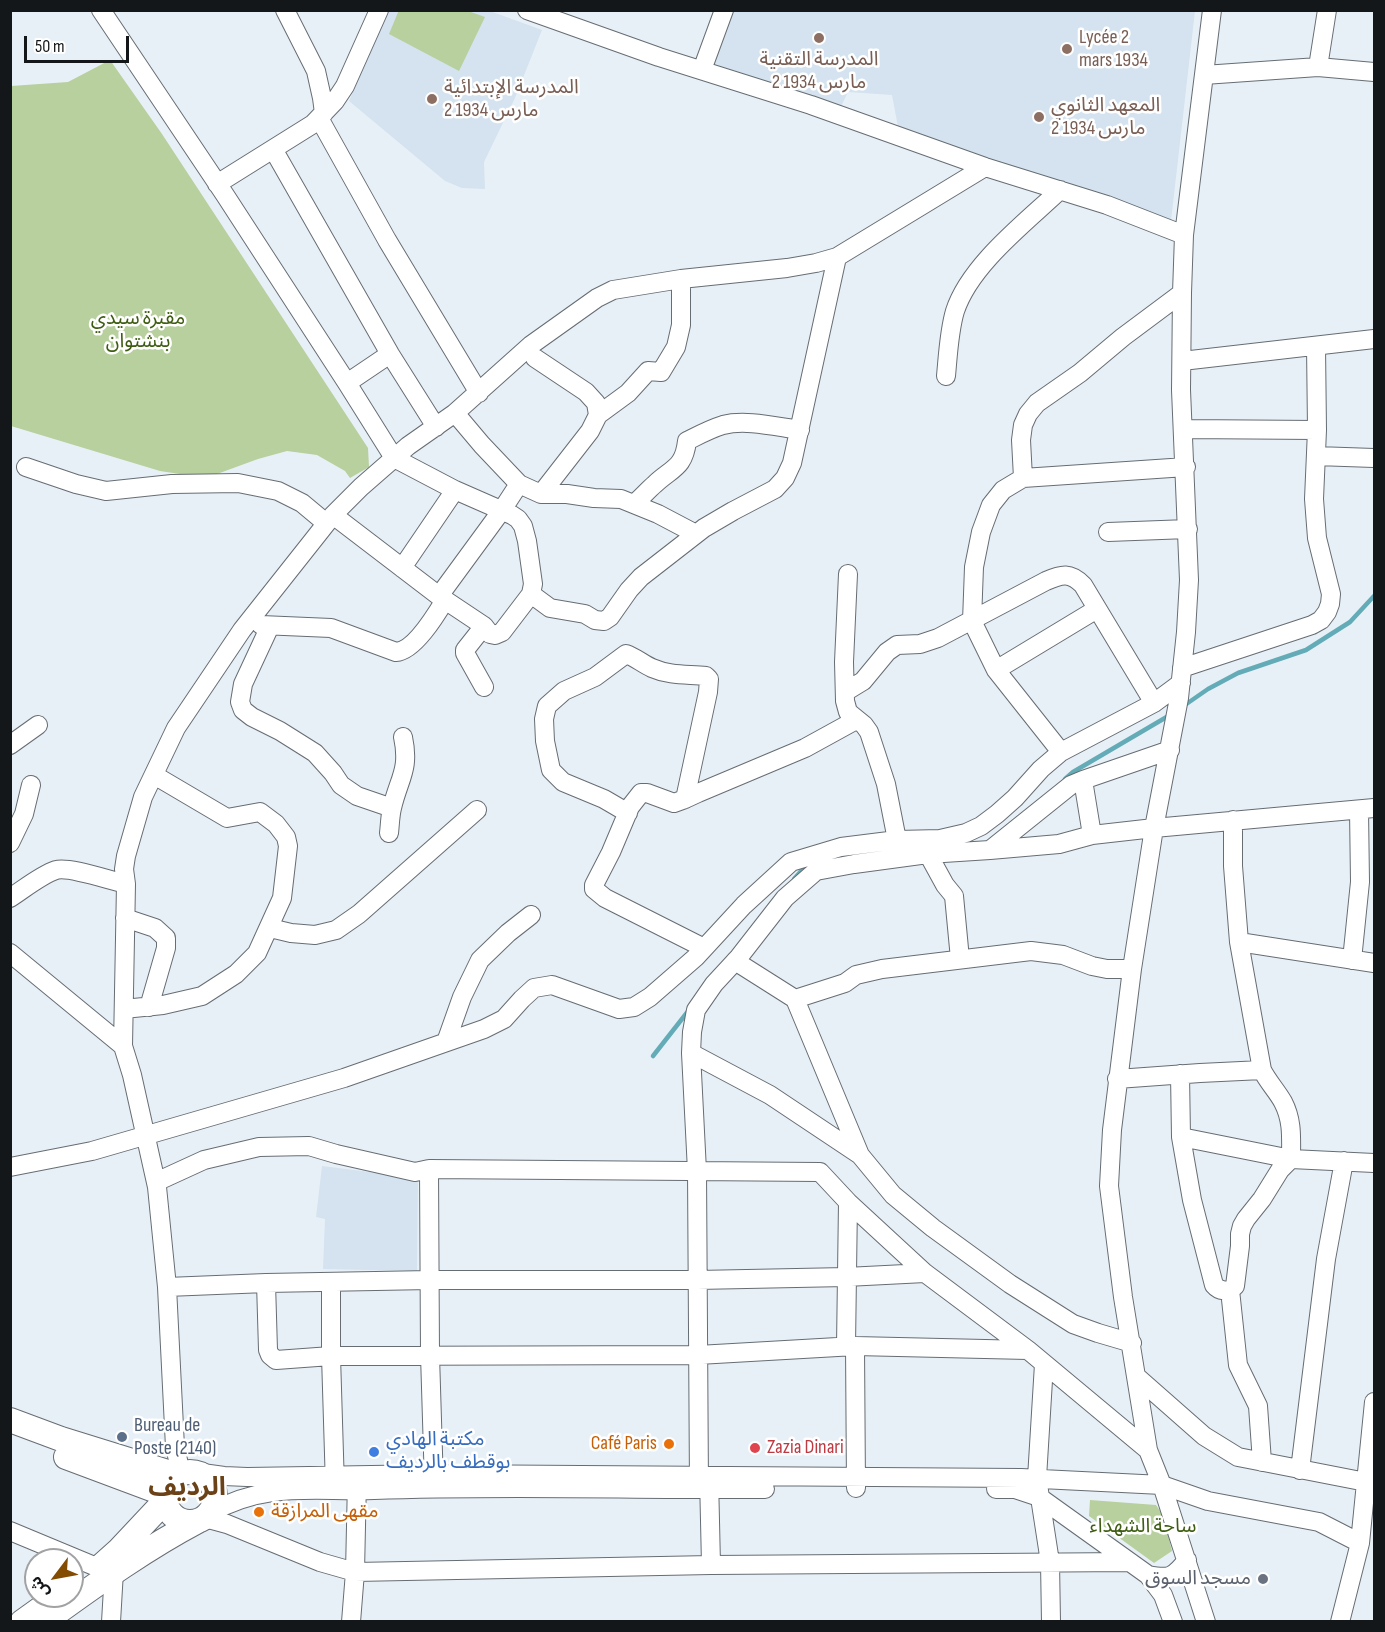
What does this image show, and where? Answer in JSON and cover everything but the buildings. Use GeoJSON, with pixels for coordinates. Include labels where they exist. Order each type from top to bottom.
{"type":"FeatureCollection","features":[{"type":"Feature","properties":{"kind":"main road"},"geometry":{"type":"LineString","coordinates":[[10,1420],[92,1449],[177,1483]]}},
{"type":"Feature","properties":{"kind":"main road"},"geometry":{"type":"LineString","coordinates":[[10,1436],[177,1483]]}},
{"type":"Feature","properties":{"kind":"main road"},"geometry":{"type":"LineString","coordinates":[[44,1622],[106,1570],[119,1550],[177,1483],[203,1475],[210,1480],[216,1497],[214,1505],[204,1517],[176,1533],[106,1570],[84,1581]]}},
{"type":"Feature","properties":{"kind":"main road"},"geometry":{"type":"LineString","coordinates":[[177,1483],[171,1514],[183,1521],[204,1517]]}},
{"type":"Feature","properties":{"kind":"main road"},"geometry":{"type":"LineString","coordinates":[[22,1622],[42,1608]]}},
{"type":"Feature","properties":{"kind":"street"},"geometry":{"type":"LineString","coordinates":[[26,467],[76,484],[106,491],[171,484],[238,483],[278,491],[330,519],[495,635],[502,632],[531,594],[532,577],[527,541],[523,526],[518,519],[394,458],[347,382],[101,10]]}},
{"type":"Feature","properties":{"kind":"street"},"geometry":{"type":"LineString","coordinates":[[285,10],[316,71],[322,115],[387,240],[479,393]]}},
{"type":"Feature","properties":{"kind":"street"},"geometry":{"type":"LineString","coordinates":[[217,184],[313,124],[322,115],[345,86],[379,10]]}},
{"type":"Feature","properties":{"kind":"street"},"geometry":{"type":"LineString","coordinates":[[527,10],[659,57],[811,105],[985,167],[1107,205],[1184,235]]}},
{"type":"Feature","properties":{"kind":"street"},"geometry":{"type":"LineString","coordinates":[[702,70],[724,10]]}},
{"type":"Feature","properties":{"kind":"street"},"geometry":{"type":"LineString","coordinates":[[1206,1622],[1162,1485],[1148,1450],[1123,1296],[1109,1186],[1117,1079],[1132,969],[1154,828],[1181,683],[1189,580],[1182,361],[1184,235],[1212,10]]}},
{"type":"Feature","properties":{"kind":"street"},"geometry":{"type":"LineString","coordinates":[[1318,67],[1327,10]]}},
{"type":"Feature","properties":{"kind":"street"},"geometry":{"type":"LineString","coordinates":[[1204,75],[1318,67],[1374,72]]}},
{"type":"Feature","properties":{"kind":"street"},"geometry":{"type":"LineString","coordinates":[[273,149],[390,354],[436,427]]}},
{"type":"Feature","properties":{"kind":"street"},"geometry":{"type":"LineString","coordinates":[[985,167],[837,257],[787,268],[681,279],[612,290],[597,298],[531,345],[455,413],[408,446],[330,519],[247,624],[176,728],[143,797],[126,856],[123,1046],[155,1178],[166,1287],[177,1483],[214,1475],[335,1482],[856,1483],[1037,1478],[1162,1485],[1208,1501],[1319,1522],[1360,1539]]}},
{"type":"Feature","properties":{"kind":"street"},"geometry":{"type":"LineString","coordinates":[[946,376],[954,313],[962,294],[987,260],[1060,190]]}},
{"type":"Feature","properties":{"kind":"street"},"geometry":{"type":"LineString","coordinates":[[531,594],[550,608],[585,614],[595,620],[604,621],[610,617],[640,577],[696,534],[775,489],[785,478],[792,464],[800,430],[837,257]]}},
{"type":"Feature","properties":{"kind":"street"},"geometry":{"type":"LineString","coordinates":[[541,494],[590,431],[598,415],[628,393],[648,371],[661,372],[676,347],[681,325],[681,279]]}},
{"type":"Feature","properties":{"kind":"street"},"geometry":{"type":"LineString","coordinates":[[1023,478],[1021,440],[1023,425],[1037,403],[1080,373],[1123,336],[1182,293]]}},
{"type":"Feature","properties":{"kind":"street"},"geometry":{"type":"LineString","coordinates":[[1182,361],[1374,339]]}},
{"type":"Feature","properties":{"kind":"street"},"geometry":{"type":"LineString","coordinates":[[10,1167],[92,1151],[344,1078],[484,1029],[504,1019],[534,988],[552,985],[619,1009],[634,1007],[651,997],[791,862],[841,847],[897,840],[940,839],[966,833],[981,826],[1015,798],[1041,769],[1061,752],[1154,703],[1181,683],[1321,620],[1328,612],[1331,594],[1317,538],[1314,499],[1317,430],[1316,346]]}},
{"type":"Feature","properties":{"kind":"street"},"geometry":{"type":"LineString","coordinates":[[347,382],[390,354]]}},
{"type":"Feature","properties":{"kind":"street"},"geometry":{"type":"LineString","coordinates":[[535,358],[586,392],[596,403],[598,415]]}},
{"type":"Feature","properties":{"kind":"street"},"geometry":{"type":"LineString","coordinates":[[455,413],[482,446],[519,484],[541,494],[621,499],[658,514],[696,534]]}},
{"type":"Feature","properties":{"kind":"street"},"geometry":{"type":"LineString","coordinates":[[634,504],[655,483],[677,467],[686,453],[687,441],[705,432],[726,424],[756,424],[800,430]]}},
{"type":"Feature","properties":{"kind":"street"},"geometry":{"type":"LineString","coordinates":[[1184,429],[1317,430]]}},
{"type":"Feature","properties":{"kind":"street"},"geometry":{"type":"LineString","coordinates":[[1316,456],[1374,458]]}},
{"type":"Feature","properties":{"kind":"street"},"geometry":{"type":"LineString","coordinates":[[1061,752],[996,670],[972,621],[975,567],[981,532],[991,505],[1004,490],[1023,478],[1186,467]]}},
{"type":"Feature","properties":{"kind":"street"},"geometry":{"type":"LineString","coordinates":[[247,624],[270,627],[331,628],[396,652],[402,652],[434,618],[442,598],[519,484]]}},
{"type":"Feature","properties":{"kind":"street"},"geometry":{"type":"LineString","coordinates":[[402,568],[455,490]]}},
{"type":"Feature","properties":{"kind":"street"},"geometry":{"type":"LineString","coordinates":[[1108,532],[1188,529]]}},
{"type":"Feature","properties":{"kind":"street"},"geometry":{"type":"LineString","coordinates":[[848,574],[845,701],[848,712],[869,732],[886,784],[897,840]]}},
{"type":"Feature","properties":{"kind":"street"},"geometry":{"type":"LineString","coordinates":[[844,692],[863,681],[887,652],[897,645],[920,644],[938,638],[1046,581],[1067,575],[1083,585],[1154,703]]}},
{"type":"Feature","properties":{"kind":"street"},"geometry":{"type":"LineString","coordinates":[[996,670],[1097,609]]}},
{"type":"Feature","properties":{"kind":"street"},"geometry":{"type":"LineString","coordinates":[[484,626],[465,650],[484,687]]}},
{"type":"Feature","properties":{"kind":"street"},"geometry":{"type":"LineString","coordinates":[[270,627],[243,684],[240,702],[243,710],[315,753],[341,785],[357,796],[392,808]]}},
{"type":"Feature","properties":{"kind":"street"},"geometry":{"type":"LineString","coordinates":[[628,813],[604,799],[563,782],[551,770],[545,741],[544,719],[547,706],[564,691],[595,677],[626,654],[652,668],[671,674],[706,676],[709,679],[685,800]]}},
{"type":"Feature","properties":{"kind":"street"},"geometry":{"type":"LineString","coordinates":[[704,948],[605,898],[594,889],[636,797],[641,793],[647,793],[674,803],[685,800],[806,748],[856,720]]}},
{"type":"Feature","properties":{"kind":"street"},"geometry":{"type":"LineString","coordinates":[[10,745],[38,725]]}},
{"type":"Feature","properties":{"kind":"street"},"geometry":{"type":"LineString","coordinates":[[389,833],[392,808],[402,783],[405,767],[407,753],[403,737]]}},
{"type":"Feature","properties":{"kind":"street"},"geometry":{"type":"LineString","coordinates":[[990,850],[1071,785],[1170,746]]}},
{"type":"Feature","properties":{"kind":"street"},"geometry":{"type":"LineString","coordinates":[[124,1009],[163,1005],[202,996],[236,974],[257,953],[282,898],[288,846],[286,837],[276,824],[260,812],[227,818],[154,775]]}},
{"type":"Feature","properties":{"kind":"street"},"geometry":{"type":"LineString","coordinates":[[1083,780],[1092,835]]}},
{"type":"Feature","properties":{"kind":"street"},"geometry":{"type":"LineString","coordinates":[[10,843],[24,814],[31,785]]}},
{"type":"Feature","properties":{"kind":"street"},"geometry":{"type":"LineString","coordinates":[[711,1565],[704,1483],[698,1355],[697,1171],[692,1032],[696,1010],[714,984],[785,898],[816,872],[854,864],[928,854],[1059,844],[1092,835],[1154,828],[1367,809],[1352,960]]}},
{"type":"Feature","properties":{"kind":"street"},"geometry":{"type":"LineString","coordinates":[[270,928],[315,936],[336,930],[359,914],[477,810]]}},
{"type":"Feature","properties":{"kind":"street"},"geometry":{"type":"LineString","coordinates":[[1180,1074],[1181,1137],[1192,1200],[1214,1285],[1217,1289],[1230,1290],[1235,1286],[1242,1226],[1280,1170],[1291,1159],[1292,1128],[1289,1114],[1282,1100],[1262,1070],[1239,942],[1233,820]]}},
{"type":"Feature","properties":{"kind":"street"},"geometry":{"type":"LineString","coordinates":[[928,854],[945,885],[954,896],[960,959]]}},
{"type":"Feature","properties":{"kind":"street"},"geometry":{"type":"LineString","coordinates":[[10,898],[55,870],[63,869],[75,870],[126,884]]}},
{"type":"Feature","properties":{"kind":"street"},"geometry":{"type":"LineString","coordinates":[[446,1042],[462,997],[480,960],[531,915]]}},
{"type":"Feature","properties":{"kind":"street"},"geometry":{"type":"LineString","coordinates":[[125,918],[155,928],[166,938],[166,948],[149,1007]]}},
{"type":"Feature","properties":{"kind":"street"},"geometry":{"type":"LineString","coordinates":[[1239,942],[1374,963]]}},
{"type":"Feature","properties":{"kind":"street"},"geometry":{"type":"LineString","coordinates":[[795,999],[845,983],[856,975],[882,969],[1031,951],[1063,955],[1107,969],[1132,969]]}},
{"type":"Feature","properties":{"kind":"street"},"geometry":{"type":"LineString","coordinates":[[10,953],[123,1046]]}},
{"type":"Feature","properties":{"kind":"street"},"geometry":{"type":"LineString","coordinates":[[735,961],[795,999],[860,1155]]}},
{"type":"Feature","properties":{"kind":"street"},"geometry":{"type":"LineString","coordinates":[[691,1053],[770,1095],[860,1155],[893,1195],[933,1228],[1010,1284],[1072,1323],[1098,1334],[1132,1343]]}},
{"type":"Feature","properties":{"kind":"street"},"geometry":{"type":"LineString","coordinates":[[1117,1079],[1262,1070]]}},
{"type":"Feature","properties":{"kind":"street"},"geometry":{"type":"LineString","coordinates":[[1181,1137],[1291,1159],[1374,1163]]}},
{"type":"Feature","properties":{"kind":"street"},"geometry":{"type":"LineString","coordinates":[[155,1178],[204,1160],[259,1147],[309,1146],[415,1172],[429,1169],[820,1172],[848,1202],[925,1273],[1028,1350],[1148,1450]]}},
{"type":"Feature","properties":{"kind":"street"},"geometry":{"type":"LineString","coordinates":[[1300,1470],[1326,1259],[1344,1161]]}},
{"type":"Feature","properties":{"kind":"street"},"geometry":{"type":"LineString","coordinates":[[429,1169],[430,1356],[434,1481]]}},
{"type":"Feature","properties":{"kind":"street"},"geometry":{"type":"LineString","coordinates":[[848,1202],[846,1277],[856,1483]]}},
{"type":"Feature","properties":{"kind":"street"},"geometry":{"type":"LineString","coordinates":[[166,1287],[429,1280],[698,1280],[925,1273]]}},
{"type":"Feature","properties":{"kind":"street"},"geometry":{"type":"LineString","coordinates":[[331,1282],[335,1482]]}},
{"type":"Feature","properties":{"kind":"street"},"geometry":{"type":"LineString","coordinates":[[266,1283],[268,1350],[273,1358],[284,1360],[331,1356],[698,1355],[850,1346],[1028,1350]]}},
{"type":"Feature","properties":{"kind":"street"},"geometry":{"type":"LineString","coordinates":[[1230,1290],[1238,1365],[1258,1406],[1262,1462]]}},
{"type":"Feature","properties":{"kind":"street"},"geometry":{"type":"LineString","coordinates":[[1044,1364],[1037,1478],[1050,1563],[1051,1622]]}},
{"type":"Feature","properties":{"kind":"street"},"geometry":{"type":"LineString","coordinates":[[1138,1383],[1213,1442],[1238,1457],[1365,1487]]}},
{"type":"Feature","properties":{"kind":"street"},"geometry":{"type":"LineString","coordinates":[[1340,1622],[1360,1539],[1374,1402]]}},
{"type":"Feature","properties":{"kind":"street"},"geometry":{"type":"LineString","coordinates":[[204,1517],[227,1504],[267,1492],[305,1489],[335,1482]]}},
{"type":"Feature","properties":{"kind":"street"},"geometry":{"type":"LineString","coordinates":[[351,1622],[356,1572],[357,1482]]}},
{"type":"Feature","properties":{"kind":"street"},"geometry":{"type":"LineString","coordinates":[[856,1483],[1016,1489],[1039,1497],[1148,1575],[1163,1595],[1173,1622]]}},
{"type":"Feature","properties":{"kind":"street"},"geometry":{"type":"LineString","coordinates":[[204,1517],[320,1562],[356,1572],[711,1565],[1130,1562]]}},
{"type":"Feature","properties":{"kind":"street"},"geometry":{"type":"LineString","coordinates":[[10,1531],[106,1570],[111,1622]]}},
{"type":"Feature","properties":{"kind":"street"},"geometry":{"type":"LineString","coordinates":[[1148,1575],[1166,1578],[1178,1572],[1187,1560]]}},
{"type":"Feature","properties":{"kind":"shaded area","name":"المدرسة الإبتدائية 2 مارس 1934"},"geometry":{"type":"Polygon","coordinates":[[[389,11],[490,11],[542,30],[515,98],[484,162],[485,189],[462,188],[445,181],[349,101],[389,11]]]}},
{"type":"Feature","properties":{"kind":"shaded area","name":"المعهد الثانوي 2 مارس 1934"},"geometry":{"type":"Polygon","coordinates":[[[717,11],[1195,11],[1171,221],[900,138],[892,95],[848,92],[837,115],[706,65],[717,11]]]}},
{"type":"Feature","properties":{"kind":"shaded area"},"geometry":{"type":"Polygon","coordinates":[[[322,1166],[418,1178],[417,1271],[323,1269],[325,1219],[316,1217],[322,1166]]]}},
{"type":"Feature","properties":{"kind":"green space"},"geometry":{"type":"Polygon","coordinates":[[[399,10],[468,11],[485,17],[459,71],[389,34],[399,10]]]}},
{"type":"Feature","properties":{"kind":"green space","name":"مقبرة سيدي بنشتوان"},"geometry":{"type":"Polygon","coordinates":[[[110,60],[162,134],[368,448],[369,467],[350,478],[345,471],[317,455],[287,451],[206,478],[160,471],[11,426],[11,86],[68,82],[110,60]]]}},
{"type":"Feature","properties":{"kind":"green space","name":"ساحة الشهداء"},"geometry":{"type":"Polygon","coordinates":[[[1090,1500],[1156,1505],[1163,1515],[1172,1551],[1154,1563],[1089,1516],[1090,1500]]]}},
{"type":"Feature","properties":{"kind":"waterway"},"geometry":{"type":"LineString","coordinates":[[1182,707],[1208,689],[1238,673],[1306,650],[1350,622],[1374,596]]}},
{"type":"Feature","properties":{"kind":"waterway"},"geometry":{"type":"LineString","coordinates":[[1065,779],[1073,772],[1170,715]]}},
{"type":"Feature","properties":{"kind":"waterway"},"geometry":{"type":"LineString","coordinates":[[794,879],[802,870],[808,868]]}},
{"type":"Feature","properties":{"kind":"waterway"},"geometry":{"type":"LineString","coordinates":[[653,1056],[689,1010]]}},
{"type":"Feature","properties":{"kind":"place","name":"المدرسة التقنية 2 مارس 1934"},"geometry":{"type":"Point","coordinates":[819,38]}},
{"type":"Feature","properties":{"kind":"place","name":"Lycée 2 mars 1934"},"geometry":{"type":"Point","coordinates":[1067,49]}},
{"type":"Feature","properties":{"kind":"place","name":"المدرسة الإبتدائية 2 مارس 1934"},"geometry":{"type":"Point","coordinates":[432,99]}},
{"type":"Feature","properties":{"kind":"place","name":"المعهد الثانوي 2 مارس 1934"},"geometry":{"type":"Point","coordinates":[1039,117]}},
{"type":"Feature","properties":{"kind":"place","name":"Bureau de Poste (2140)"},"geometry":{"type":"Point","coordinates":[122,1437]}},
{"type":"Feature","properties":{"kind":"place","name":"Café Paris"},"geometry":{"type":"Point","coordinates":[669,1444]}},
{"type":"Feature","properties":{"kind":"place","name":"Zazia Dinari"},"geometry":{"type":"Point","coordinates":[755,1448]}},
{"type":"Feature","properties":{"kind":"place","name":"مكتبة الهادي بوقطف بالرديف"},"geometry":{"type":"Point","coordinates":[374,1452]}},
{"type":"Feature","properties":{"kind":"place","name":"مقهى المرازقة"},"geometry":{"type":"Point","coordinates":[259,1512]}},
{"type":"Feature","properties":{"kind":"place","name":"مسجد السوق"},"geometry":{"type":"Point","coordinates":[1263,1579]}},
{"type":"Feature","properties":{"kind":"district","name":"الرديف"},"geometry":{"type":"Point","coordinates":[187,1488]}}]}
